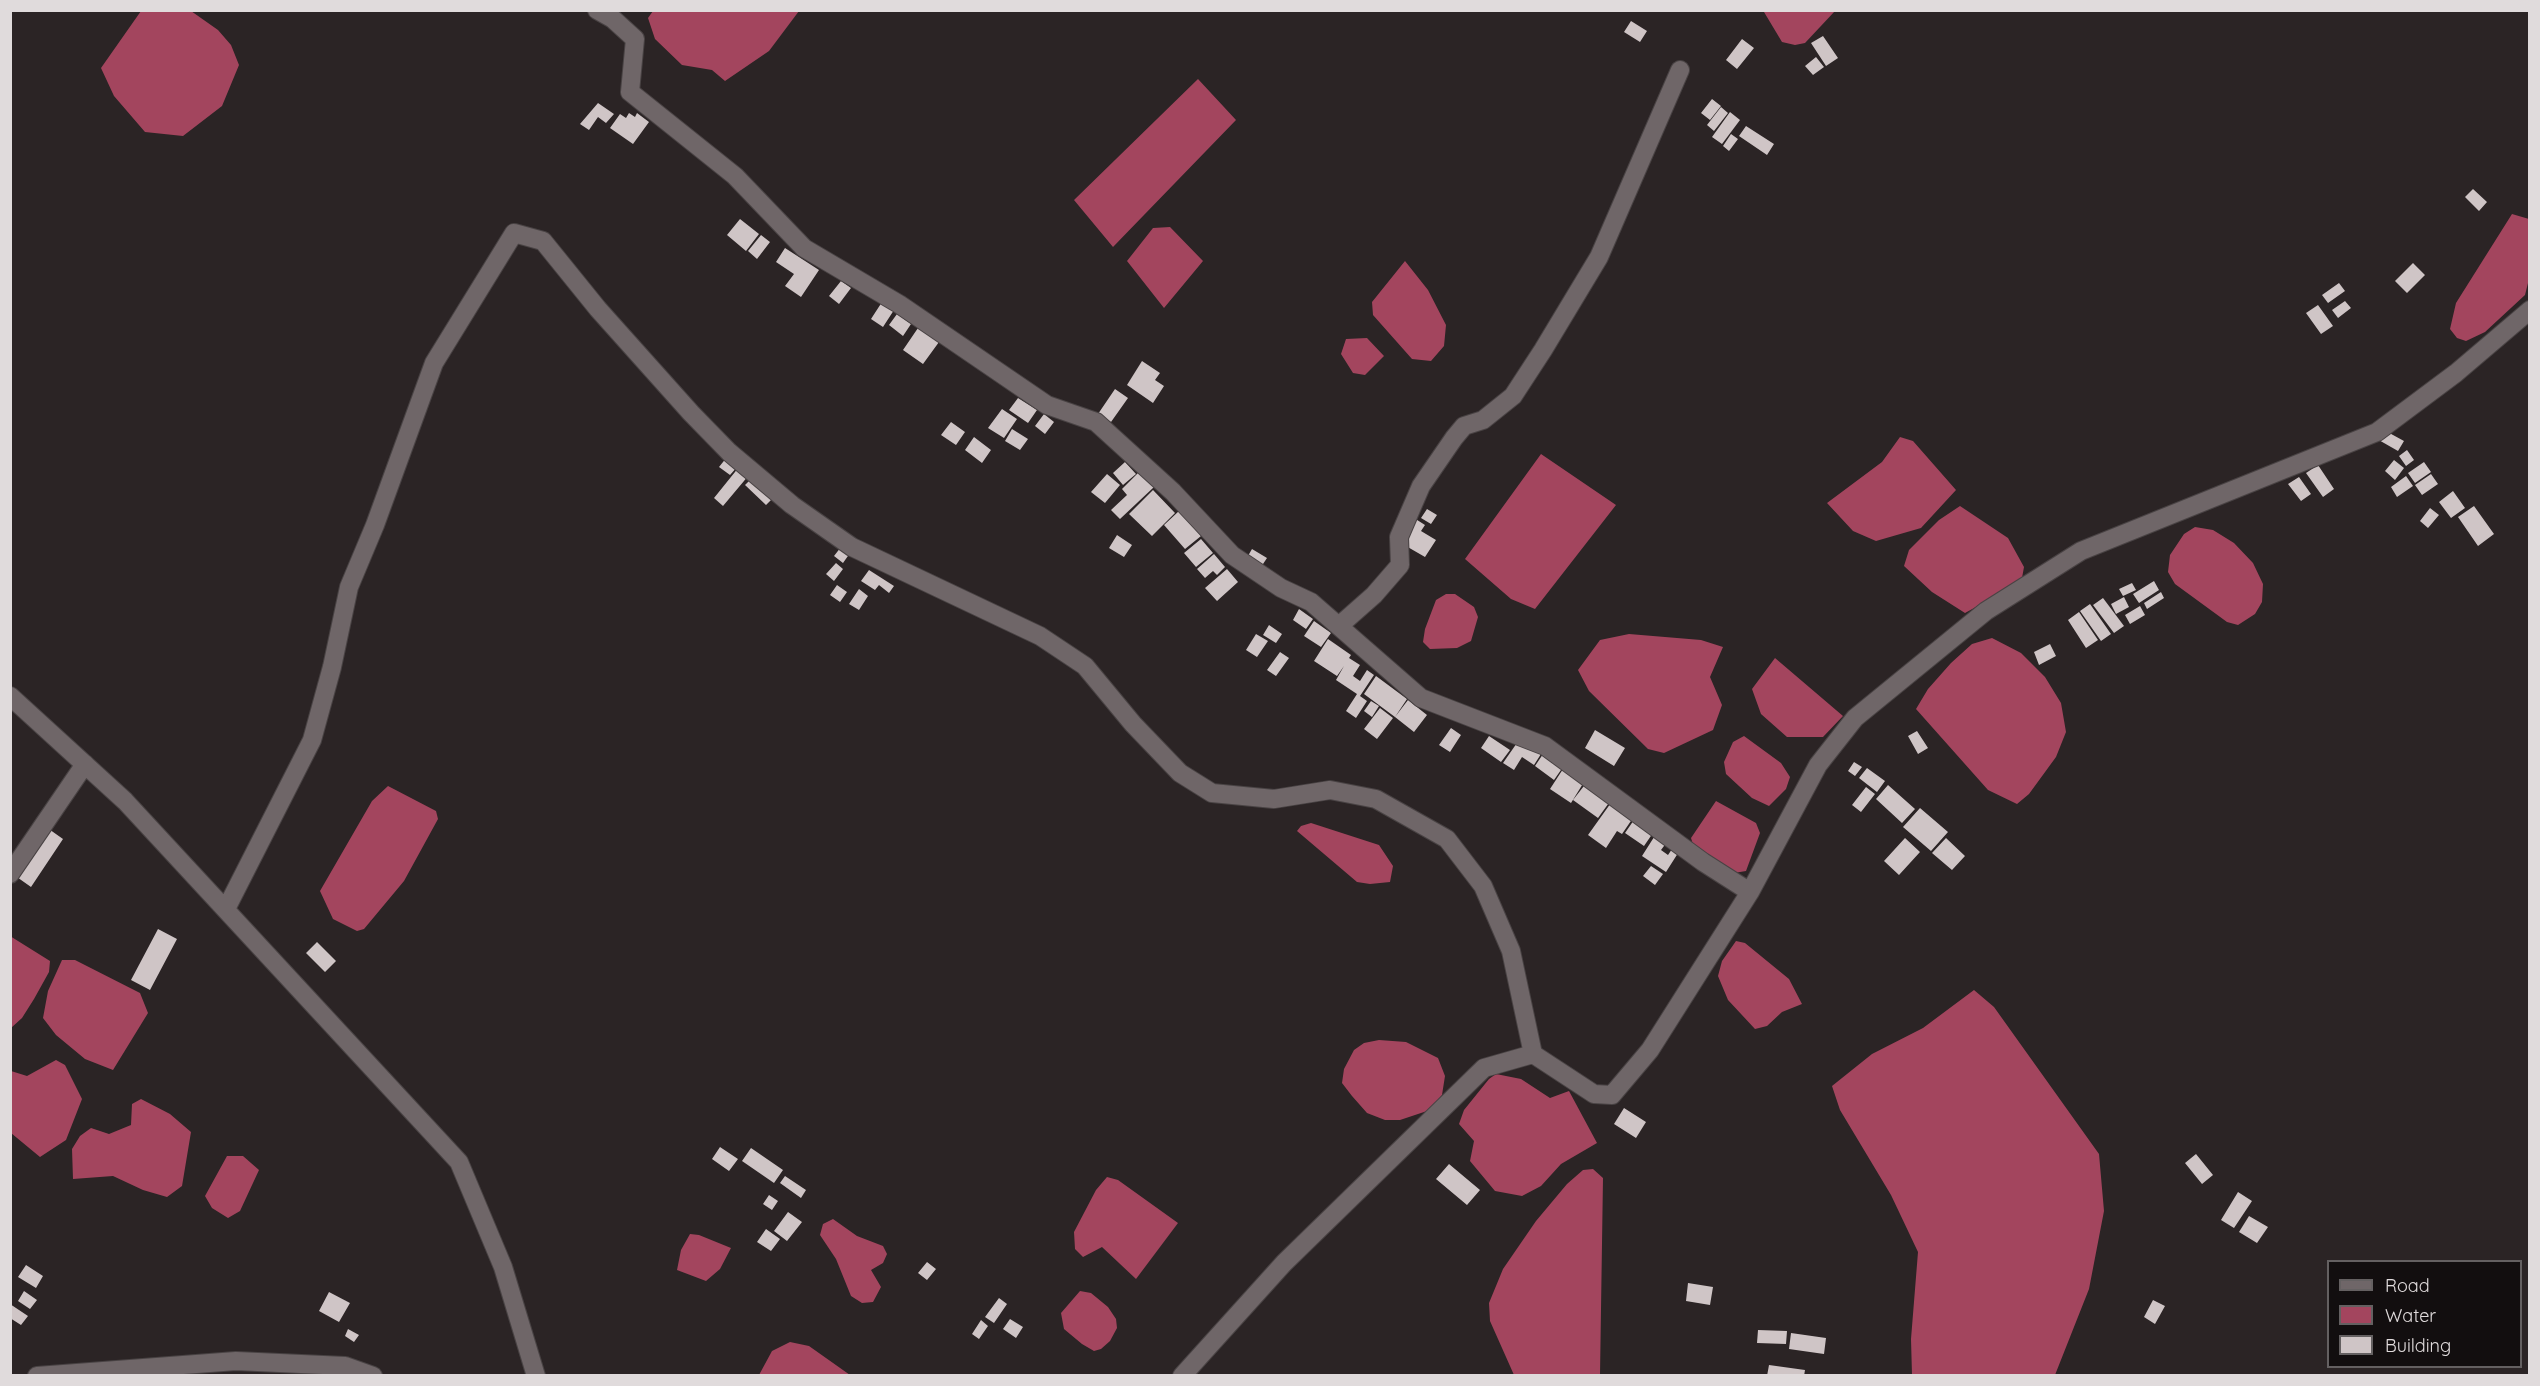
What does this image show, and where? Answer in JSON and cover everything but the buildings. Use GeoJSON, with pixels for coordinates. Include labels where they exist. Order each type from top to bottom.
{"type":"FeatureCollection","features":[{"type":"Feature","properties":{"kind":"street"},"geometry":{"type":"LineString","coordinates":[[597,10],[613,19],[635,39],[630,92],[735,176],[804,248],[899,304],[1047,405],[1096,422],[1173,492],[1232,555],[1281,588],[1311,602],[1421,698],[1545,746],[1703,862],[1750,892]]}},
{"type":"Feature","properties":{"kind":"street"},"geometry":{"type":"LineString","coordinates":[[1340,626],[1374,595],[1400,565],[1399,537],[1421,486],[1454,438],[1464,426],[1483,420],[1513,396],[1548,341],[1599,257],[1680,70]]}},
{"type":"Feature","properties":{"kind":"street"},"geometry":{"type":"LineString","coordinates":[[226,909],[312,740],[332,667],[348,586],[375,525],[434,363],[514,233],[543,241],[598,309],[691,413],[729,452],[792,505],[852,547],[1040,636],[1085,666],[1133,724],[1180,773],[1212,793],[1274,799],[1330,790],[1376,799],[1447,839],[1483,886],[1511,951],[1533,1054],[1594,1094],[1612,1095],[1650,1050],[1750,892],[1818,765],[1855,718],[1986,611],[2081,551],[2377,432],[2456,373],[2529,310]]}},
{"type":"Feature","properties":{"kind":"street"},"geometry":{"type":"LineString","coordinates":[[10,696],[125,801],[459,1162],[503,1268],[536,1376]]}},
{"type":"Feature","properties":{"kind":"street"},"geometry":{"type":"LineString","coordinates":[[10,874],[85,764]]}},
{"type":"Feature","properties":{"kind":"street"},"geometry":{"type":"LineString","coordinates":[[1182,1376],[1284,1263],[1484,1068],[1533,1054]]}},
{"type":"Feature","properties":{"kind":"street"},"geometry":{"type":"LineString","coordinates":[[37,1376],[236,1361],[345,1366],[373,1376]]}},
{"type":"Feature","properties":{"kind":"water"},"geometry":{"type":"Polygon","coordinates":[[[141,11],[191,11],[218,30],[231,45],[239,65],[222,106],[183,136],[145,132],[114,96],[101,68],[141,11]]]}},
{"type":"Feature","properties":{"kind":"water"},"geometry":{"type":"Polygon","coordinates":[[[653,11],[799,11],[769,51],[725,81],[712,70],[682,65],[655,39],[648,18],[653,11]]]}},
{"type":"Feature","properties":{"kind":"water"},"geometry":{"type":"Polygon","coordinates":[[[1835,11],[1805,43],[1795,45],[1782,42],[1764,12],[1835,11]]]}},
{"type":"Feature","properties":{"kind":"water"},"geometry":{"type":"Polygon","coordinates":[[[1198,79],[1236,120],[1113,247],[1074,200],[1198,79]]]}},
{"type":"Feature","properties":{"kind":"water"},"geometry":{"type":"Polygon","coordinates":[[[2512,214],[2529,219],[2529,279],[2525,295],[2485,332],[2466,341],[2457,338],[2450,329],[2456,303],[2512,214]]]}},
{"type":"Feature","properties":{"kind":"water"},"geometry":{"type":"Polygon","coordinates":[[[1170,227],[1203,261],[1164,308],[1127,261],[1153,228],[1170,227]]]}},
{"type":"Feature","properties":{"kind":"water"},"geometry":{"type":"Polygon","coordinates":[[[1405,261],[1428,290],[1446,325],[1444,346],[1431,361],[1412,359],[1373,315],[1372,302],[1405,261]]]}},
{"type":"Feature","properties":{"kind":"water"},"geometry":{"type":"Polygon","coordinates":[[[1367,338],[1384,356],[1365,375],[1353,373],[1341,354],[1346,339],[1367,338]]]}},
{"type":"Feature","properties":{"kind":"water"},"geometry":{"type":"Polygon","coordinates":[[[1900,437],[1913,441],[1956,490],[1921,528],[1876,541],[1853,531],[1827,503],[1882,462],[1900,437]]]}},
{"type":"Feature","properties":{"kind":"water"},"geometry":{"type":"Polygon","coordinates":[[[1541,454],[1616,505],[1535,609],[1511,599],[1465,559],[1541,454]]]}},
{"type":"Feature","properties":{"kind":"water"},"geometry":{"type":"Polygon","coordinates":[[[1960,506],[2008,538],[2024,567],[2022,578],[2005,591],[1965,613],[1932,592],[1904,566],[1909,550],[1939,520],[1960,506]]]}},
{"type":"Feature","properties":{"kind":"water"},"geometry":{"type":"Polygon","coordinates":[[[2195,527],[2213,530],[2234,543],[2253,563],[2263,584],[2262,602],[2255,614],[2238,625],[2227,622],[2175,584],[2168,572],[2170,555],[2184,534],[2195,527]]]}},
{"type":"Feature","properties":{"kind":"water"},"geometry":{"type":"Polygon","coordinates":[[[1446,594],[1455,594],[1474,607],[1478,617],[1471,641],[1457,648],[1430,649],[1423,642],[1425,629],[1436,600],[1446,594]]]}},
{"type":"Feature","properties":{"kind":"water"},"geometry":{"type":"Polygon","coordinates":[[[1629,634],[1701,640],[1723,647],[1710,677],[1722,705],[1713,730],[1664,753],[1648,749],[1589,691],[1578,670],[1600,640],[1629,634]]]}},
{"type":"Feature","properties":{"kind":"water"},"geometry":{"type":"Polygon","coordinates":[[[1992,638],[2021,653],[2045,677],[2061,703],[2066,732],[2056,757],[2029,794],[2017,804],[1988,790],[1916,709],[1928,689],[1951,663],[1972,644],[1992,638]]]}},
{"type":"Feature","properties":{"kind":"water"},"geometry":{"type":"Polygon","coordinates":[[[1775,658],[1843,716],[1823,737],[1787,737],[1761,714],[1752,689],[1775,658]]]}},
{"type":"Feature","properties":{"kind":"water"},"geometry":{"type":"Polygon","coordinates":[[[1744,736],[1781,763],[1790,777],[1786,789],[1769,806],[1752,798],[1726,774],[1724,762],[1733,742],[1744,736]]]}},
{"type":"Feature","properties":{"kind":"water"},"geometry":{"type":"Polygon","coordinates":[[[388,786],[436,811],[438,819],[404,881],[364,929],[357,931],[333,919],[320,891],[372,801],[388,786]]]}},
{"type":"Feature","properties":{"kind":"water"},"geometry":{"type":"Polygon","coordinates":[[[1716,801],[1756,823],[1760,833],[1746,871],[1734,873],[1695,851],[1691,838],[1716,801]]]}},
{"type":"Feature","properties":{"kind":"water"},"geometry":{"type":"Polygon","coordinates":[[[1311,823],[1379,845],[1393,866],[1390,882],[1370,884],[1357,882],[1297,831],[1301,826],[1311,823]]]}},
{"type":"Feature","properties":{"kind":"water"},"geometry":{"type":"Polygon","coordinates":[[[10,936],[50,961],[49,972],[34,999],[22,1018],[11,1028],[10,936]]]}},
{"type":"Feature","properties":{"kind":"water"},"geometry":{"type":"Polygon","coordinates":[[[1736,941],[1745,943],[1789,979],[1802,1004],[1782,1012],[1767,1026],[1755,1029],[1728,1000],[1718,976],[1722,961],[1736,941]]]}},
{"type":"Feature","properties":{"kind":"water"},"geometry":{"type":"Polygon","coordinates":[[[62,960],[75,960],[140,993],[148,1013],[113,1070],[85,1059],[56,1035],[43,1018],[48,991],[62,960]]]}},
{"type":"Feature","properties":{"kind":"water"},"geometry":{"type":"Polygon","coordinates":[[[1974,990],[1994,1007],[2099,1154],[2104,1211],[2089,1289],[2055,1375],[1912,1375],[1911,1339],[1918,1252],[1891,1195],[1840,1110],[1832,1086],[1872,1054],[1923,1028],[1974,990]]]}},
{"type":"Feature","properties":{"kind":"water"},"geometry":{"type":"Polygon","coordinates":[[[1379,1040],[1406,1042],[1438,1058],[1445,1076],[1442,1095],[1430,1110],[1400,1120],[1385,1120],[1367,1113],[1342,1083],[1344,1069],[1354,1050],[1364,1043],[1379,1040]]]}},
{"type":"Feature","properties":{"kind":"water"},"geometry":{"type":"Polygon","coordinates":[[[56,1060],[65,1065],[82,1099],[66,1140],[40,1157],[11,1133],[11,1071],[27,1076],[56,1060]]]}},
{"type":"Feature","properties":{"kind":"water"},"geometry":{"type":"Polygon","coordinates":[[[1496,1074],[1521,1079],[1550,1098],[1569,1091],[1597,1143],[1561,1164],[1541,1186],[1522,1196],[1495,1191],[1470,1161],[1474,1141],[1459,1124],[1464,1110],[1489,1079],[1496,1074]]]}},
{"type":"Feature","properties":{"kind":"water"},"geometry":{"type":"Polygon","coordinates":[[[141,1099],[170,1114],[191,1132],[182,1186],[167,1197],[143,1190],[113,1176],[73,1179],[72,1149],[80,1136],[91,1128],[109,1134],[131,1125],[132,1104],[141,1099]]]}},
{"type":"Feature","properties":{"kind":"water"},"geometry":{"type":"Polygon","coordinates":[[[227,1156],[243,1156],[259,1170],[240,1211],[228,1218],[212,1208],[205,1196],[227,1156]]]}},
{"type":"Feature","properties":{"kind":"water"},"geometry":{"type":"Polygon","coordinates":[[[1593,1169],[1603,1178],[1600,1375],[1514,1375],[1490,1321],[1489,1303],[1503,1269],[1536,1221],[1567,1184],[1583,1170],[1593,1169]]]}},
{"type":"Feature","properties":{"kind":"water"},"geometry":{"type":"Polygon","coordinates":[[[1107,1177],[1118,1180],[1178,1223],[1136,1279],[1102,1247],[1083,1257],[1075,1249],[1074,1232],[1096,1190],[1107,1177]]]}},
{"type":"Feature","properties":{"kind":"water"},"geometry":{"type":"Polygon","coordinates":[[[833,1219],[857,1236],[883,1246],[887,1254],[883,1263],[871,1270],[881,1287],[873,1302],[862,1303],[851,1296],[836,1259],[820,1235],[823,1224],[833,1219]]]}},
{"type":"Feature","properties":{"kind":"water"},"geometry":{"type":"Polygon","coordinates":[[[690,1234],[699,1235],[731,1248],[720,1269],[706,1281],[677,1270],[681,1250],[690,1234]]]}},
{"type":"Feature","properties":{"kind":"water"},"geometry":{"type":"Polygon","coordinates":[[[1080,1291],[1091,1293],[1108,1307],[1116,1319],[1117,1328],[1110,1341],[1101,1349],[1094,1351],[1064,1329],[1061,1313],[1080,1291]]]}},
{"type":"Feature","properties":{"kind":"water"},"geometry":{"type":"Polygon","coordinates":[[[790,1342],[809,1346],[850,1375],[759,1375],[772,1351],[790,1342]]]}}]}
